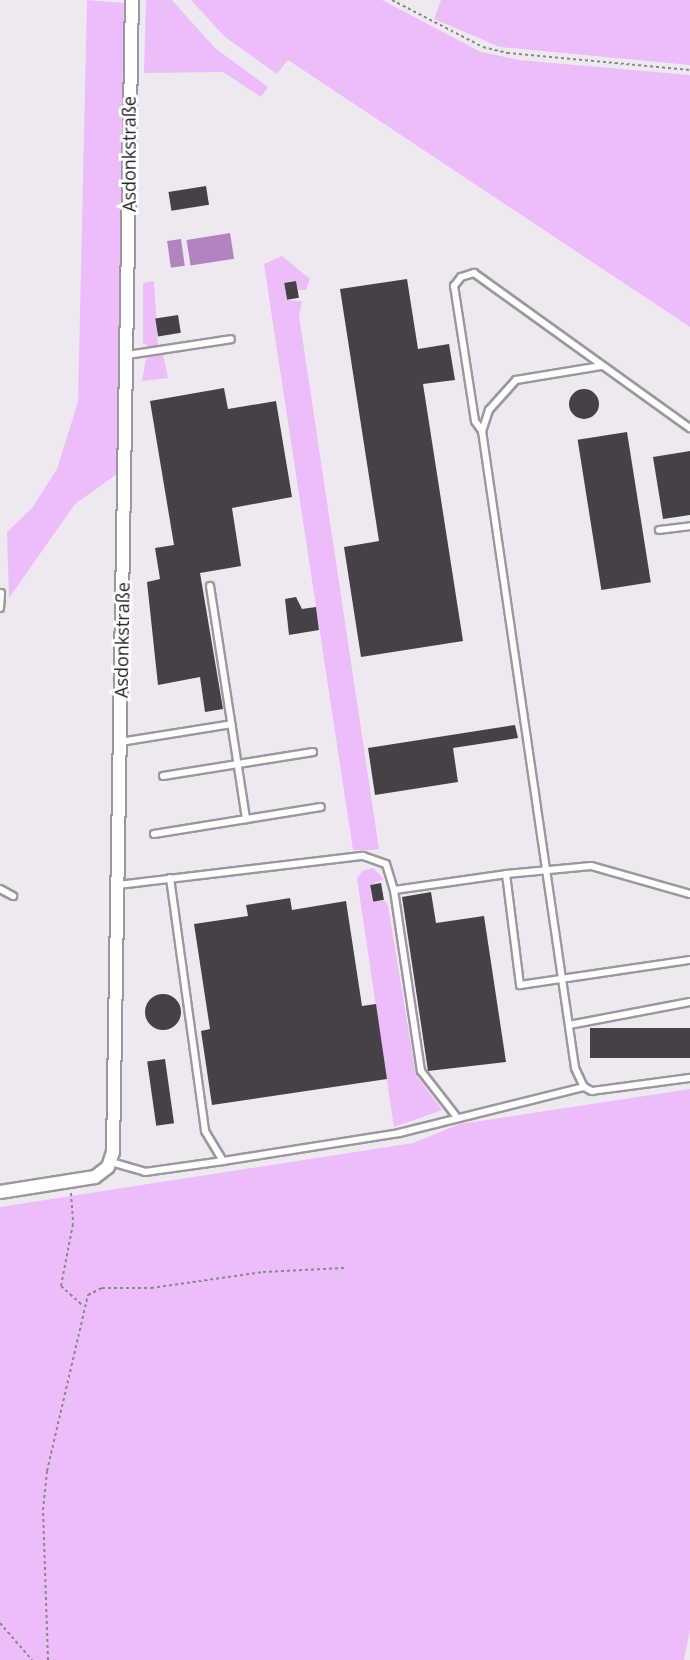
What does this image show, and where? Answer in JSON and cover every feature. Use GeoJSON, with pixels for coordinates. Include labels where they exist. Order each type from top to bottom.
{"type":"FeatureCollection","features":[{"type":"Feature","properties":{"kind":"street","name":"Asdonkstraße"},"geometry":{"type":"LineString","coordinates":[[111,1162],[132,0]]}},
{"type":"Feature","properties":{"kind":"street"},"geometry":{"type":"LineString","coordinates":[[0,1192],[100,1175],[111,1162]]}},
{"type":"Feature","properties":{"kind":"lane"},"geometry":{"type":"LineString","coordinates":[[482,430],[475,421],[454,286],[461,277],[474,273],[485,278],[601,366],[690,428]]}},
{"type":"Feature","properties":{"kind":"lane"},"geometry":{"type":"LineString","coordinates":[[127,355],[231,339]]}},
{"type":"Feature","properties":{"kind":"lane"},"geometry":{"type":"LineString","coordinates":[[584,1087],[575,1068],[482,430],[489,410],[516,380],[601,366]]}},
{"type":"Feature","properties":{"kind":"lane"},"geometry":{"type":"LineString","coordinates":[[659,530],[690,526]]}},
{"type":"Feature","properties":{"kind":"lane"},"geometry":{"type":"LineString","coordinates":[[210,586],[246,819]]}},
{"type":"Feature","properties":{"kind":"lane"},"geometry":{"type":"LineString","coordinates":[[0,608],[1,593]]}},
{"type":"Feature","properties":{"kind":"lane"},"geometry":{"type":"LineString","coordinates":[[120,742],[232,724]]}},
{"type":"Feature","properties":{"kind":"lane"},"geometry":{"type":"LineString","coordinates":[[163,776],[313,752]]}},
{"type":"Feature","properties":{"kind":"lane"},"geometry":{"type":"LineString","coordinates":[[154,834],[321,807]]}},
{"type":"Feature","properties":{"kind":"lane"},"geometry":{"type":"LineString","coordinates":[[117,885],[372,857],[386,864],[394,890],[421,1071],[456,1116]]}},
{"type":"Feature","properties":{"kind":"lane"},"geometry":{"type":"LineString","coordinates":[[394,890],[506,873],[591,866],[690,894]]}},
{"type":"Feature","properties":{"kind":"lane"},"geometry":{"type":"LineString","coordinates":[[506,873],[519,985],[690,960]]}},
{"type":"Feature","properties":{"kind":"lane"},"geometry":{"type":"LineString","coordinates":[[170,878],[205,1131],[223,1161]]}},
{"type":"Feature","properties":{"kind":"lane"},"geometry":{"type":"LineString","coordinates":[[0,889],[14,896]]}},
{"type":"Feature","properties":{"kind":"lane"},"geometry":{"type":"LineString","coordinates":[[569,1025],[690,1002]]}},
{"type":"Feature","properties":{"kind":"lane"},"geometry":{"type":"LineString","coordinates":[[111,1162],[145,1172],[223,1161],[399,1133],[456,1116],[537,1102],[584,1087],[604,1092],[690,1078]]}},
{"type":"Feature","properties":{"kind":"path"},"geometry":{"type":"LineString","coordinates":[[392,0],[483,47],[507,53],[690,70]]}},
{"type":"Feature","properties":{"kind":"path"},"geometry":{"type":"LineString","coordinates":[[69,1181],[73,1224],[61,1286],[83,1305]]}},
{"type":"Feature","properties":{"kind":"path"},"geometry":{"type":"LineString","coordinates":[[48,1660],[43,1510],[83,1305],[94,1290],[151,1288],[262,1272],[344,1268]]}},
{"type":"Feature","properties":{"kind":"path"},"geometry":{"type":"LineString","coordinates":[[0,1623],[32,1660]]}},
{"type":"Feature","properties":{"kind":"shaded area"},"geometry":{"type":"Polygon","coordinates":[[[87,0],[124,3],[117,474],[75,504],[9,598],[7,532],[32,508],[57,469],[78,402],[87,0]]]}},
{"type":"Feature","properties":{"kind":"shaded area"},"geometry":{"type":"Polygon","coordinates":[[[146,0],[172,0],[215,48],[268,87],[261,97],[223,72],[144,73],[146,0]]]}},
{"type":"Feature","properties":{"kind":"shaded area"},"geometry":{"type":"Polygon","coordinates":[[[191,0],[382,0],[481,52],[519,60],[690,75],[690,327],[288,60],[277,74],[225,37],[191,0]]]}},
{"type":"Feature","properties":{"kind":"shaded area"},"geometry":{"type":"Polygon","coordinates":[[[441,0],[690,0],[690,65],[500,47],[434,19],[441,0]]]}},
{"type":"Feature","properties":{"kind":"shaded area"},"geometry":{"type":"Polygon","coordinates":[[[230,233],[234,259],[191,266],[187,240],[230,233]]]}},
{"type":"Feature","properties":{"kind":"shaded area"},"geometry":{"type":"Polygon","coordinates":[[[181,239],[185,266],[171,268],[167,241],[181,239]]]}},
{"type":"Feature","properties":{"kind":"shaded area"},"geometry":{"type":"Polygon","coordinates":[[[282,256],[310,279],[306,290],[298,290],[296,281],[284,283],[287,300],[302,301],[299,315],[379,849],[353,850],[264,264],[282,256]]]}},
{"type":"Feature","properties":{"kind":"shaded area"},"geometry":{"type":"Polygon","coordinates":[[[154,281],[158,346],[150,347],[143,343],[143,283],[154,281]]]}},
{"type":"Feature","properties":{"kind":"shaded area"},"geometry":{"type":"Polygon","coordinates":[[[163,354],[168,378],[142,381],[146,358],[163,354]]]}},
{"type":"Feature","properties":{"kind":"shaded area"},"geometry":{"type":"Polygon","coordinates":[[[373,868],[384,879],[370,885],[372,902],[384,900],[388,906],[416,1075],[442,1110],[394,1127],[357,879],[362,871],[373,868]]]}},
{"type":"Feature","properties":{"kind":"shaded area"},"geometry":{"type":"Polygon","coordinates":[[[690,1089],[690,1630],[684,1660],[0,1660],[0,1207],[413,1143],[460,1124],[690,1089]]]}},
{"type":"Feature","properties":{"kind":"building"},"geometry":{"type":"Polygon","coordinates":[[[206,186],[209,205],[171,211],[168,192],[206,186]]]}},
{"type":"Feature","properties":{"kind":"building"},"geometry":{"type":"Polygon","coordinates":[[[407,279],[418,349],[449,344],[455,380],[423,384],[463,641],[361,657],[344,547],[379,541],[340,289],[407,279]]]}},
{"type":"Feature","properties":{"kind":"building"},"geometry":{"type":"Polygon","coordinates":[[[296,281],[299,298],[287,300],[284,283],[296,281]]]}},
{"type":"Feature","properties":{"kind":"building"},"geometry":{"type":"Polygon","coordinates":[[[178,315],[181,333],[158,336],[155,319],[178,315]]]}},
{"type":"Feature","properties":{"kind":"building"},"geometry":{"type":"Polygon","coordinates":[[[224,388],[228,409],[276,401],[292,497],[232,508],[241,566],[200,573],[223,709],[205,712],[200,677],[158,685],[147,582],[160,579],[155,548],[174,545],[150,401],[224,388]]]}},
{"type":"Feature","properties":{"kind":"building"},"geometry":{"type":"Polygon","coordinates":[[[584,389],[595,393],[599,404],[595,415],[584,419],[573,415],[569,404],[573,393],[584,389]]]}},
{"type":"Feature","properties":{"kind":"building"},"geometry":{"type":"Polygon","coordinates":[[[627,432],[651,582],[601,590],[578,440],[627,432]]]}},
{"type":"Feature","properties":{"kind":"building"},"geometry":{"type":"Polygon","coordinates":[[[690,451],[690,515],[663,519],[653,457],[690,451]]]}},
{"type":"Feature","properties":{"kind":"building"},"geometry":{"type":"Polygon","coordinates":[[[296,597],[302,609],[316,607],[319,630],[289,635],[285,599],[296,597]]]}},
{"type":"Feature","properties":{"kind":"building"},"geometry":{"type":"Polygon","coordinates":[[[515,725],[518,738],[453,748],[458,782],[375,795],[368,748],[515,725]]]}},
{"type":"Feature","properties":{"kind":"building"},"geometry":{"type":"Polygon","coordinates":[[[381,883],[384,900],[373,902],[370,885],[381,883]]]}},
{"type":"Feature","properties":{"kind":"building"},"geometry":{"type":"Polygon","coordinates":[[[431,892],[436,923],[484,916],[506,1062],[428,1071],[402,897],[431,892]]]}},
{"type":"Feature","properties":{"kind":"building"},"geometry":{"type":"Polygon","coordinates":[[[290,898],[292,910],[346,901],[362,1006],[376,1004],[387,1079],[212,1105],[201,1031],[210,1029],[194,924],[248,916],[246,905],[290,898]]]}},
{"type":"Feature","properties":{"kind":"building"},"geometry":{"type":"Polygon","coordinates":[[[163,994],[176,999],[181,1012],[176,1025],[163,1030],[150,1025],[145,1012],[150,999],[163,994]]]}},
{"type":"Feature","properties":{"kind":"building"},"geometry":{"type":"Polygon","coordinates":[[[590,1028],[690,1028],[690,1058],[590,1058],[590,1028]]]}},
{"type":"Feature","properties":{"kind":"building"},"geometry":{"type":"Polygon","coordinates":[[[165,1059],[174,1123],[156,1126],[147,1062],[165,1059]]]}}]}
